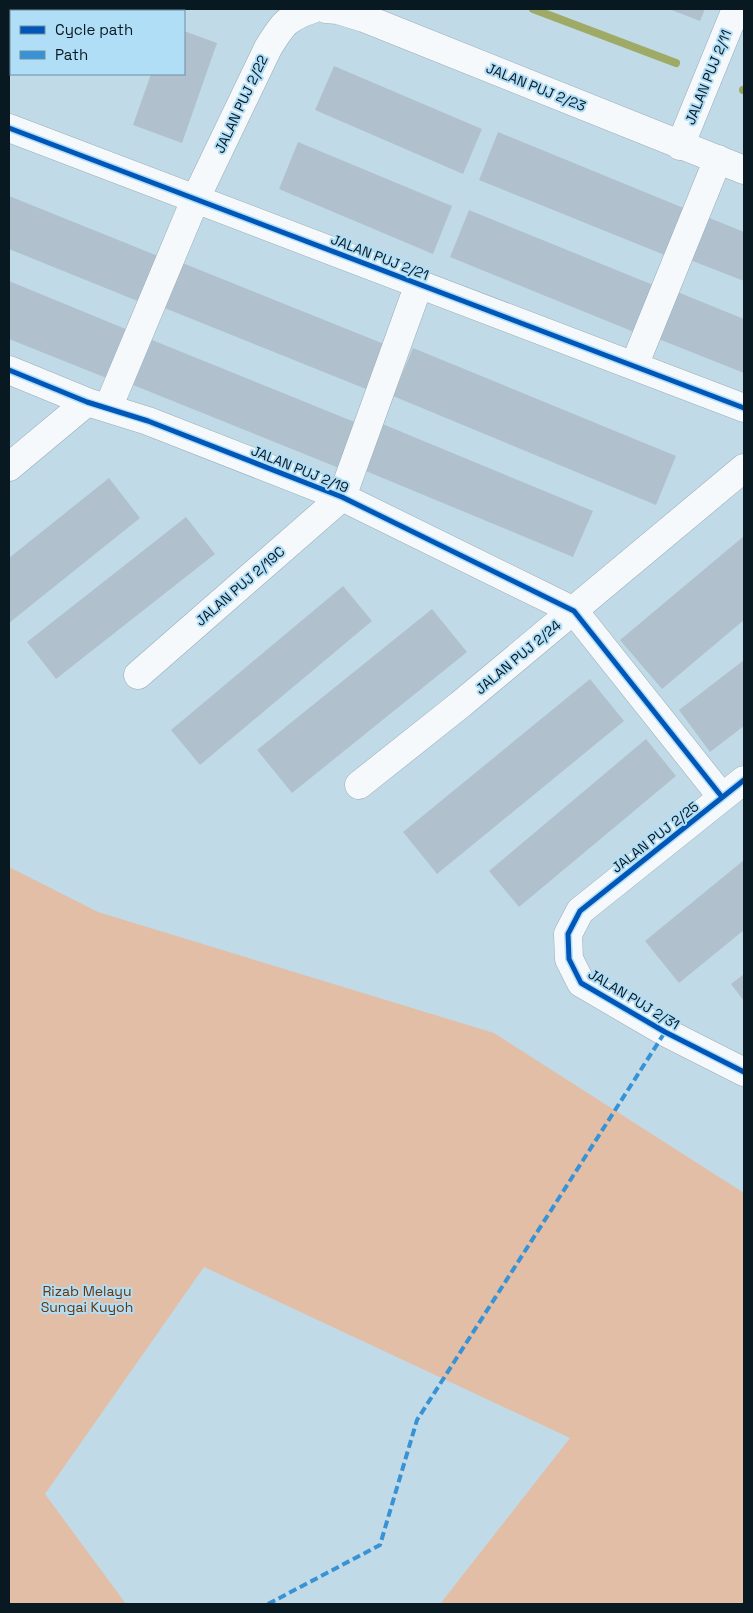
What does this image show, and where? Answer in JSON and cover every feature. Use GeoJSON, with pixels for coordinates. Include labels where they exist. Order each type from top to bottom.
{"type":"FeatureCollection","features":[{"type":"Feature","properties":{"kind":"street","name":"JALAN PUJ 2/23"},"geometry":{"type":"LineString","coordinates":[[326,9],[338,10],[364,18],[744,170]]}},
{"type":"Feature","properties":{"kind":"street","name":"JALAN PUJ 2/11"},"geometry":{"type":"LineString","coordinates":[[680,146],[736,9]]}},
{"type":"Feature","properties":{"kind":"street","name":"JALAN PUJ 2/22"},"geometry":{"type":"LineString","coordinates":[[98,405],[268,48],[281,28],[304,11]]}},
{"type":"Feature","properties":{"kind":"street","name":"JALAN PUJ 2/21"},"geometry":{"type":"LineString","coordinates":[[9,128],[744,408]]}},
{"type":"Feature","properties":{"kind":"street"},"geometry":{"type":"LineString","coordinates":[[634,366],[718,160]]}},
{"type":"Feature","properties":{"kind":"street"},"geometry":{"type":"LineString","coordinates":[[342,497],[419,284]]}},
{"type":"Feature","properties":{"kind":"street","name":"JALAN PUJ 2/19"},"geometry":{"type":"LineString","coordinates":[[9,370],[98,405],[148,421],[342,497],[574,611]]}},
{"type":"Feature","properties":{"kind":"street"},"geometry":{"type":"LineString","coordinates":[[9,467],[98,405]]}},
{"type":"Feature","properties":{"kind":"street","name":"JALAN PUJ 2/24"},"geometry":{"type":"LineString","coordinates":[[359,786],[574,611],[744,468]]}},
{"type":"Feature","properties":{"kind":"street","name":"JALAN PUJ 2/19C"},"geometry":{"type":"LineString","coordinates":[[138,675],[342,497]]}},
{"type":"Feature","properties":{"kind":"street"},"geometry":{"type":"LineString","coordinates":[[574,611],[722,798]]}},
{"type":"Feature","properties":{"kind":"street","name":"JALAN PUJ 2/25"},"geometry":{"type":"LineString","coordinates":[[580,911],[744,780]]}},
{"type":"Feature","properties":{"kind":"street","name":"JALAN PUJ 2/31"},"geometry":{"type":"LineString","coordinates":[[580,911],[568,934],[568,959],[581,984],[665,1032],[744,1072]]}},
{"type":"Feature","properties":{"kind":"green space","name":"Rizab Melayu Sungai Kuyoh"},"geometry":{"type":"Polygon","coordinates":[[[9,867],[98,912],[494,1033],[744,1193],[744,1604],[440,1604],[570,1438],[204,1267],[45,1494],[126,1604],[9,1604],[9,867]]]}},
{"type":"Feature","properties":{"kind":"building"},"geometry":{"type":"Polygon","coordinates":[[[669,9],[705,9],[700,21],[669,9]]]}},
{"type":"Feature","properties":{"kind":"building"},"geometry":{"type":"Polygon","coordinates":[[[185,31],[217,43],[182,143],[133,125],[151,75],[185,75],[185,31]]]}},
{"type":"Feature","properties":{"kind":"building"},"geometry":{"type":"Polygon","coordinates":[[[334,66],[482,129],[463,174],[315,110],[334,66]]]}},
{"type":"Feature","properties":{"kind":"building"},"geometry":{"type":"Polygon","coordinates":[[[498,132],[686,209],[667,256],[479,180],[498,132]]]}},
{"type":"Feature","properties":{"kind":"building"},"geometry":{"type":"Polygon","coordinates":[[[298,142],[452,206],[433,254],[279,189],[298,142]]]}},
{"type":"Feature","properties":{"kind":"building"},"geometry":{"type":"Polygon","coordinates":[[[9,196],[158,256],[140,302],[9,249],[9,196]]]}},
{"type":"Feature","properties":{"kind":"building"},"geometry":{"type":"Polygon","coordinates":[[[469,210],[658,287],[639,334],[450,257],[469,210]]]}},
{"type":"Feature","properties":{"kind":"building"},"geometry":{"type":"Polygon","coordinates":[[[707,217],[744,232],[744,281],[690,260],[707,217]]]}},
{"type":"Feature","properties":{"kind":"building"},"geometry":{"type":"Polygon","coordinates":[[[180,262],[389,346],[371,391],[162,307],[180,262]]]}},
{"type":"Feature","properties":{"kind":"building"},"geometry":{"type":"Polygon","coordinates":[[[9,281],[128,330],[109,379],[9,339],[9,281]]]}},
{"type":"Feature","properties":{"kind":"building"},"geometry":{"type":"Polygon","coordinates":[[[675,291],[744,319],[744,373],[656,338],[675,291]]]}},
{"type":"Feature","properties":{"kind":"building"},"geometry":{"type":"Polygon","coordinates":[[[152,340],[357,423],[339,468],[133,385],[152,340]]]}},
{"type":"Feature","properties":{"kind":"building"},"geometry":{"type":"Polygon","coordinates":[[[413,348],[676,456],[656,505],[393,396],[413,348]]]}},
{"type":"Feature","properties":{"kind":"building"},"geometry":{"type":"Polygon","coordinates":[[[380,423],[593,511],[573,557],[361,469],[380,423]]]}},
{"type":"Feature","properties":{"kind":"building"},"geometry":{"type":"Polygon","coordinates":[[[109,478],[140,518],[9,623],[9,558],[109,478]]]}},
{"type":"Feature","properties":{"kind":"building"},"geometry":{"type":"Polygon","coordinates":[[[186,517],[215,554],[56,679],[27,642],[186,517]]]}},
{"type":"Feature","properties":{"kind":"building"},"geometry":{"type":"Polygon","coordinates":[[[744,536],[744,620],[662,689],[620,640],[744,536]]]}},
{"type":"Feature","properties":{"kind":"building"},"geometry":{"type":"Polygon","coordinates":[[[343,586],[372,621],[200,765],[171,730],[343,586]]]}},
{"type":"Feature","properties":{"kind":"building"},"geometry":{"type":"Polygon","coordinates":[[[432,609],[467,652],[292,793],[257,750],[432,609]]]}},
{"type":"Feature","properties":{"kind":"building"},"geometry":{"type":"Polygon","coordinates":[[[744,660],[744,726],[710,752],[679,710],[744,660]]]}},
{"type":"Feature","properties":{"kind":"building"},"geometry":{"type":"Polygon","coordinates":[[[590,679],[624,721],[437,874],[403,832],[590,679]]]}},
{"type":"Feature","properties":{"kind":"building"},"geometry":{"type":"Polygon","coordinates":[[[646,739],[676,776],[519,907],[489,871],[646,739]]]}},
{"type":"Feature","properties":{"kind":"building"},"geometry":{"type":"Polygon","coordinates":[[[744,860],[744,930],[679,983],[645,941],[744,860]]]}},
{"type":"Feature","properties":{"kind":"building"},"geometry":{"type":"Polygon","coordinates":[[[744,974],[744,1001],[731,984],[744,974]]]}},
{"type":"Feature","properties":{"kind":"waterway"},"geometry":{"type":"LineString","coordinates":[[533,9],[676,63]]}},
{"type":"Feature","properties":{"kind":"marked path"},"geometry":{"type":"LineString","coordinates":[[268,1604],[380,1545],[417,1420],[665,1032]]}},
{"type":"Feature","properties":{"kind":"cycle path"},"geometry":{"type":"LineString","coordinates":[[9,128],[744,408]]}},
{"type":"Feature","properties":{"kind":"cycle path"},"geometry":{"type":"LineString","coordinates":[[9,370],[87,402],[148,421],[342,497],[574,611],[722,797]]}},
{"type":"Feature","properties":{"kind":"cycle path"},"geometry":{"type":"LineString","coordinates":[[744,780],[580,911],[568,934],[569,959],[581,983],[665,1032],[744,1072]]}}]}
